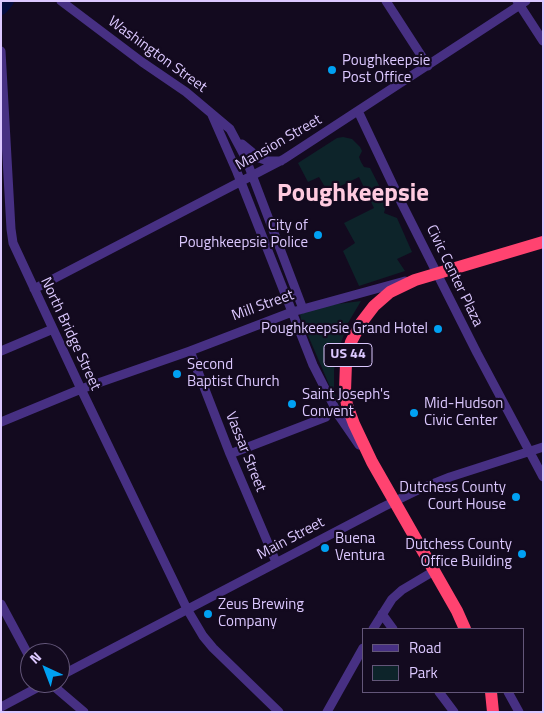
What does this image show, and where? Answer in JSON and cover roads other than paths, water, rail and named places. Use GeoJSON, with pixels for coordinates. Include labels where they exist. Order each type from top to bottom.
{"type":"FeatureCollection","features":[{"type":"Feature","properties":{"kind":"highway","name":"Mill Street"},"geometry":{"type":"LineString","coordinates":[[422,278],[543,242]]}},
{"type":"Feature","properties":{"kind":"highway","name":"US 44"},"geometry":{"type":"LineString","coordinates":[[422,278],[396,288],[378,301],[361,323],[349,349],[344,377],[347,405],[372,462],[466,628]]}},
{"type":"Feature","properties":{"kind":"highway"},"geometry":{"type":"LineString","coordinates":[[491,693],[493,712]]}},
{"type":"Feature","properties":{"kind":"street"},"geometry":{"type":"LineString","coordinates":[[386,1],[428,66]]}},
{"type":"Feature","properties":{"kind":"street","name":"Washington Street"},"geometry":{"type":"LineString","coordinates":[[65,2],[142,62],[186,92],[233,133],[243,152],[303,309]]}},
{"type":"Feature","properties":{"kind":"street"},"geometry":{"type":"LineString","coordinates":[[521,3],[543,41]]}},
{"type":"Feature","properties":{"kind":"street","name":"Mansion Street"},"geometry":{"type":"LineString","coordinates":[[34,289],[281,161],[521,3]]}},
{"type":"Feature","properties":{"kind":"street","name":"North Bridge Street"},"geometry":{"type":"LineString","coordinates":[[1,51],[13,243],[187,609],[203,636],[213,648],[279,712]]}},
{"type":"Feature","properties":{"kind":"street","name":"Civic Center Plaza"},"geometry":{"type":"LineString","coordinates":[[358,111],[476,353],[543,477]]}},
{"type":"Feature","properties":{"kind":"street","name":"Washington Street"},"geometry":{"type":"LineString","coordinates":[[212,115],[241,182],[313,365],[346,427],[372,462]]}},
{"type":"Feature","properties":{"kind":"street"},"geometry":{"type":"LineString","coordinates":[[233,133],[256,156],[268,161],[281,161]]}},
{"type":"Feature","properties":{"kind":"street","name":"Mill Street"},"geometry":{"type":"LineString","coordinates":[[1,422],[81,389],[190,351],[292,312],[391,284],[422,278]]}},
{"type":"Feature","properties":{"kind":"street"},"geometry":{"type":"LineString","coordinates":[[1,351],[53,330]]}},
{"type":"Feature","properties":{"kind":"street","name":"Vassar Street"},"geometry":{"type":"LineString","coordinates":[[190,351],[230,454],[276,562]]}},
{"type":"Feature","properties":{"kind":"street"},"geometry":{"type":"LineString","coordinates":[[230,454],[326,417]]}},
{"type":"Feature","properties":{"kind":"street","name":"Main Street"},"geometry":{"type":"LineString","coordinates":[[70,671],[394,501],[450,478],[543,447]]}},
{"type":"Feature","properties":{"kind":"street"},"geometry":{"type":"LineString","coordinates":[[375,628],[392,600],[402,590],[434,571]]}},
{"type":"Feature","properties":{"kind":"street"},"geometry":{"type":"LineString","coordinates":[[1,604],[22,643]]}},
{"type":"Feature","properties":{"kind":"street"},"geometry":{"type":"LineString","coordinates":[[457,611],[469,628]]}},
{"type":"Feature","properties":{"kind":"street"},"geometry":{"type":"LineString","coordinates":[[382,614],[392,628]]}},
{"type":"Feature","properties":{"kind":"street"},"geometry":{"type":"LineString","coordinates":[[327,712],[362,650]]}},
{"type":"Feature","properties":{"kind":"street"},"geometry":{"type":"LineString","coordinates":[[1,707],[28,693]]}},
{"type":"Feature","properties":{"kind":"street"},"geometry":{"type":"LineString","coordinates":[[60,693],[84,712]]}},
{"type":"Feature","properties":{"kind":"street"},"geometry":{"type":"LineString","coordinates":[[440,693],[454,712]]}},
{"type":"Feature","properties":{"kind":"street"},"geometry":{"type":"LineString","coordinates":[[509,693],[519,712]]}},
{"type":"Feature","properties":{"kind":"waterway"},"geometry":{"type":"LineString","coordinates":[[1,8],[7,1]]}},
{"type":"Feature","properties":{"kind":"place","name":"Poughkeepsie Post Office"},"geometry":{"type":"Point","coordinates":[332,70]}},
{"type":"Feature","properties":{"kind":"place","name":"City of Poughkeepsie Police"},"geometry":{"type":"Point","coordinates":[318,235]}},
{"type":"Feature","properties":{"kind":"place","name":"Poughkeepsie Grand Hotel"},"geometry":{"type":"Point","coordinates":[438,329]}},
{"type":"Feature","properties":{"kind":"place","name":"Second Baptist Church"},"geometry":{"type":"Point","coordinates":[177,374]}},
{"type":"Feature","properties":{"kind":"place","name":"Saint Joseph's Convent"},"geometry":{"type":"Point","coordinates":[292,404]}},
{"type":"Feature","properties":{"kind":"place","name":"Mid-Hudson Civic Center"},"geometry":{"type":"Point","coordinates":[414,413]}},
{"type":"Feature","properties":{"kind":"place","name":"Dutchess County Court House"},"geometry":{"type":"Point","coordinates":[516,497]}},
{"type":"Feature","properties":{"kind":"place","name":"Buena Ventura"},"geometry":{"type":"Point","coordinates":[325,548]}},
{"type":"Feature","properties":{"kind":"place","name":"Dutchess County Office Building"},"geometry":{"type":"Point","coordinates":[522,554]}},
{"type":"Feature","properties":{"kind":"place","name":"Zeus Brewing Company"},"geometry":{"type":"Point","coordinates":[208,614]}},
{"type":"Feature","properties":{"kind":"district","name":"Poughkeepsie"},"geometry":{"type":"Point","coordinates":[353,195]}}]}
